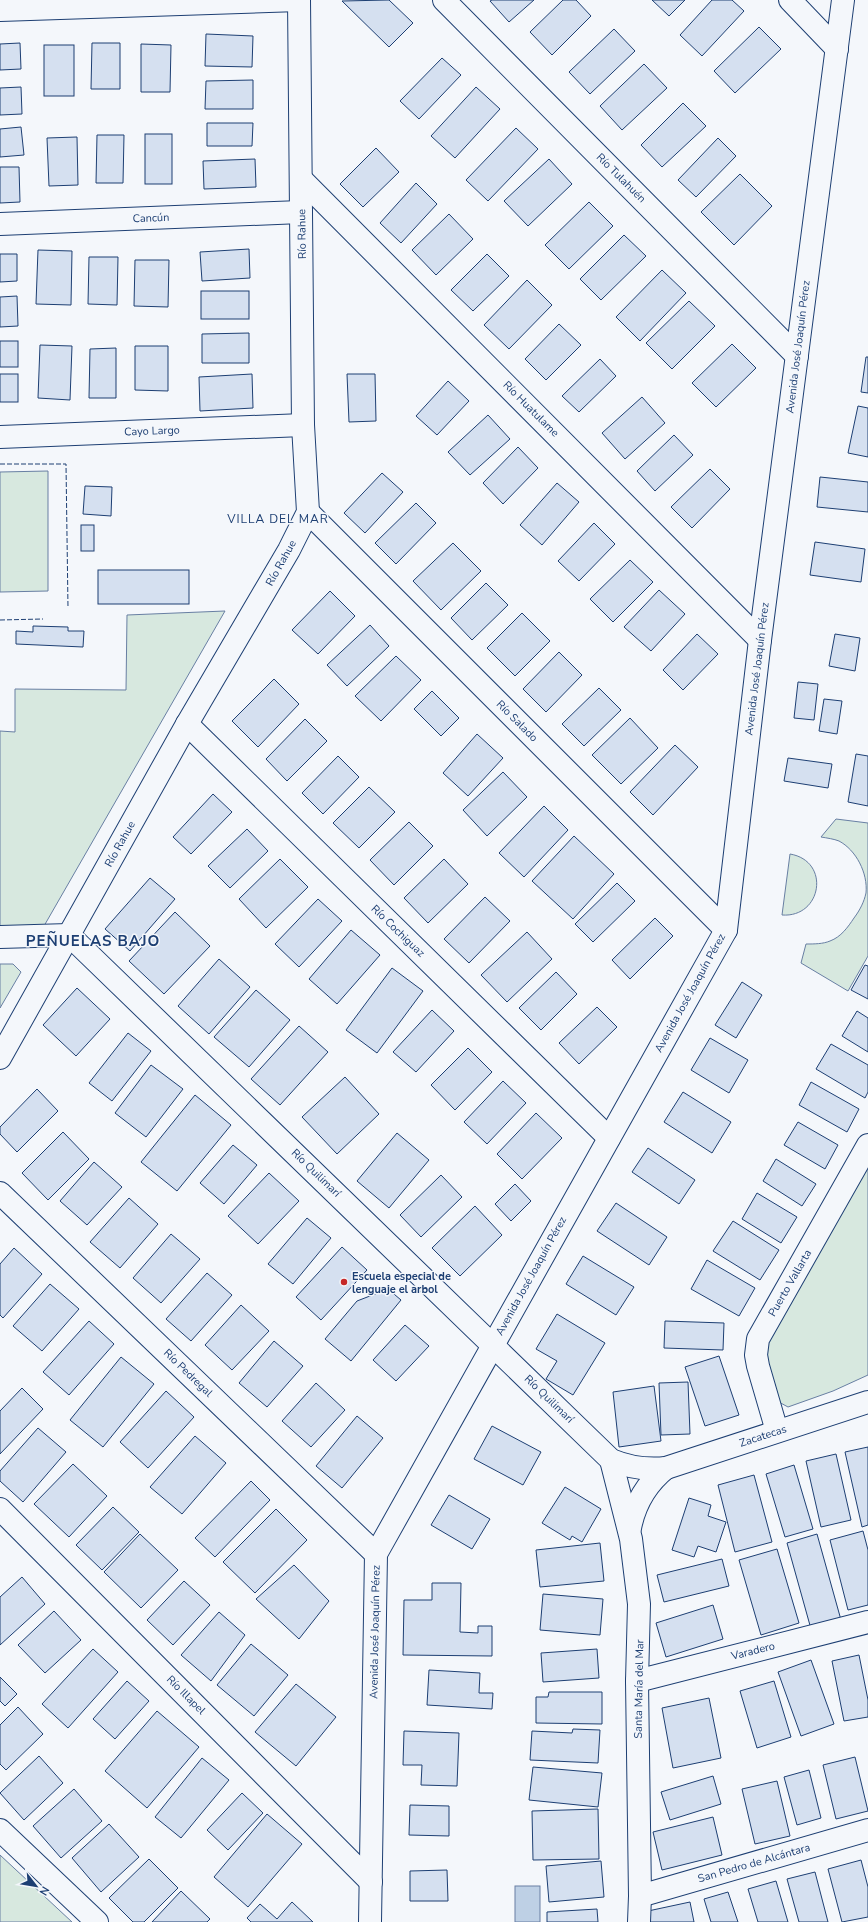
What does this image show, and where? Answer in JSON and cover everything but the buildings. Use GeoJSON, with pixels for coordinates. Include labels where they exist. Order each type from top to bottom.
{"type":"FeatureCollection","features":[{"type":"Feature","properties":{"kind":"street"},"geometry":{"type":"LineString","coordinates":[[0,10],[299,0]]}},
{"type":"Feature","properties":{"kind":"street","name":"Río Rahue"},"geometry":{"type":"LineString","coordinates":[[0,1058],[187,724],[289,550],[308,512],[304,425],[299,0]]}},
{"type":"Feature","properties":{"kind":"street","name":"Río Tulahuén"},"geometry":{"type":"LineString","coordinates":[[444,0],[797,356]]}},
{"type":"Feature","properties":{"kind":"street"},"geometry":{"type":"LineString","coordinates":[[790,0],[837,49]]}},
{"type":"Feature","properties":{"kind":"street","name":"Avenida José Joaquín Pérez"},"geometry":{"type":"LineString","coordinates":[[370,1922],[376,1554],[726,930],[760,640],[843,0]]}},
{"type":"Feature","properties":{"kind":"street","name":"Río Huatulame"},"geometry":{"type":"LineString","coordinates":[[301,179],[760,640]]}},
{"type":"Feature","properties":{"kind":"street","name":"Cancún"},"geometry":{"type":"LineString","coordinates":[[0,224],[301,212]]}},
{"type":"Feature","properties":{"kind":"street","name":"Cayo Largo"},"geometry":{"type":"LineString","coordinates":[[0,437],[304,425]]}},
{"type":"Feature","properties":{"kind":"street","name":"Río Salado"},"geometry":{"type":"LineString","coordinates":[[308,512],[726,930]]}},
{"type":"Feature","properties":{"kind":"street","name":"Río Cochiguaz"},"geometry":{"type":"LineString","coordinates":[[187,724],[609,1138]]}},
{"type":"Feature","properties":{"kind":"street"},"geometry":{"type":"LineString","coordinates":[[0,937],[69,935]]}},
{"type":"Feature","properties":{"kind":"street","name":"Río Quilimarí"},"geometry":{"type":"LineString","coordinates":[[69,935],[612,1460]]}},
{"type":"Feature","properties":{"kind":"street","name":"Puerto Vallarta"},"geometry":{"type":"LineString","coordinates":[[777,1431],[758,1366],[756,1355],[758,1339],[868,1145]]}},
{"type":"Feature","properties":{"kind":"street","name":"Río Pedregal"},"geometry":{"type":"LineString","coordinates":[[0,1192],[376,1554]]}},
{"type":"Feature","properties":{"kind":"street","name":"Zacatecas"},"geometry":{"type":"LineString","coordinates":[[612,1460],[624,1466],[638,1469],[652,1470],[666,1468],[866,1402]]}},
{"type":"Feature","properties":{"kind":"street","name":"Santa María del Mar"},"geometry":{"type":"LineString","coordinates":[[612,1460],[629,1529],[636,1566],[639,1604],[637,1681],[640,1896],[638,1922]]}},
{"type":"Feature","properties":{"kind":"street","name":"Zacatecas"},"geometry":{"type":"LineString","coordinates":[[629,1529],[632,1515],[644,1490],[654,1478],[666,1468]]}},
{"type":"Feature","properties":{"kind":"street","name":"Río Illapel"},"geometry":{"type":"LineString","coordinates":[[0,1509],[371,1882]]}},
{"type":"Feature","properties":{"kind":"street","name":"Varadero"},"geometry":{"type":"LineString","coordinates":[[637,1681],[868,1622]]}},
{"type":"Feature","properties":{"kind":"street"},"geometry":{"type":"LineString","coordinates":[[0,1830],[97,1922]]}},
{"type":"Feature","properties":{"kind":"street","name":"San Pedro de Alcántara"},"geometry":{"type":"LineString","coordinates":[[640,1896],[868,1830]]}},
{"type":"Feature","properties":{"kind":"shaded area"},"geometry":{"type":"Polygon","coordinates":[[[48,471],[48,591],[0,592],[0,472],[48,471]]]}},
{"type":"Feature","properties":{"kind":"shaded area"},"geometry":{"type":"Polygon","coordinates":[[[225,611],[44,926],[0,926],[0,731],[15,732],[15,689],[126,690],[127,615],[225,611]]]}},
{"type":"Feature","properties":{"kind":"shaded area"},"geometry":{"type":"Polygon","coordinates":[[[836,819],[868,823],[868,956],[848,991],[801,963],[806,944],[827,942],[838,937],[844,931],[860,909],[866,893],[863,870],[856,856],[839,841],[821,837],[836,819]]]}},
{"type":"Feature","properties":{"kind":"shaded area"},"geometry":{"type":"Polygon","coordinates":[[[790,854],[803,859],[812,867],[816,877],[816,888],[813,899],[806,908],[796,914],[782,915],[790,854]]]}},
{"type":"Feature","properties":{"kind":"shaded area"},"geometry":{"type":"Polygon","coordinates":[[[0,964],[13,964],[21,972],[0,1008],[0,964]]]}},
{"type":"Feature","properties":{"kind":"shaded area"},"geometry":{"type":"Polygon","coordinates":[[[868,1163],[868,1375],[833,1391],[788,1407],[777,1401],[760,1351],[868,1163]]]}},
{"type":"Feature","properties":{"kind":"shaded area"},"geometry":{"type":"Polygon","coordinates":[[[0,1855],[72,1922],[0,1922],[0,1855]]]}},
{"type":"Feature","properties":{"kind":"water"},"geometry":{"type":"Polygon","coordinates":[[[515,1886],[540,1886],[540,1922],[515,1922],[515,1886]]]}},
{"type":"Feature","properties":{"kind":"fence"},"geometry":{"type":"LineString","coordinates":[[0,464],[66,464],[68,608]]}},
{"type":"Feature","properties":{"kind":"fence"},"geometry":{"type":"LineString","coordinates":[[0,620],[43,619]]}},
{"type":"Feature","properties":{"kind":"place","name":"Escuela especial de lenguaje el arbol"},"geometry":{"type":"Point","coordinates":[344,1282]}},
{"type":"Feature","properties":{"kind":"district","name":"VILLA DEL MAR"},"geometry":{"type":"Point","coordinates":[278,519]}},
{"type":"Feature","properties":{"kind":"district","name":"PEÑUELAS BAJO"},"geometry":{"type":"Point","coordinates":[93,941]}}]}
